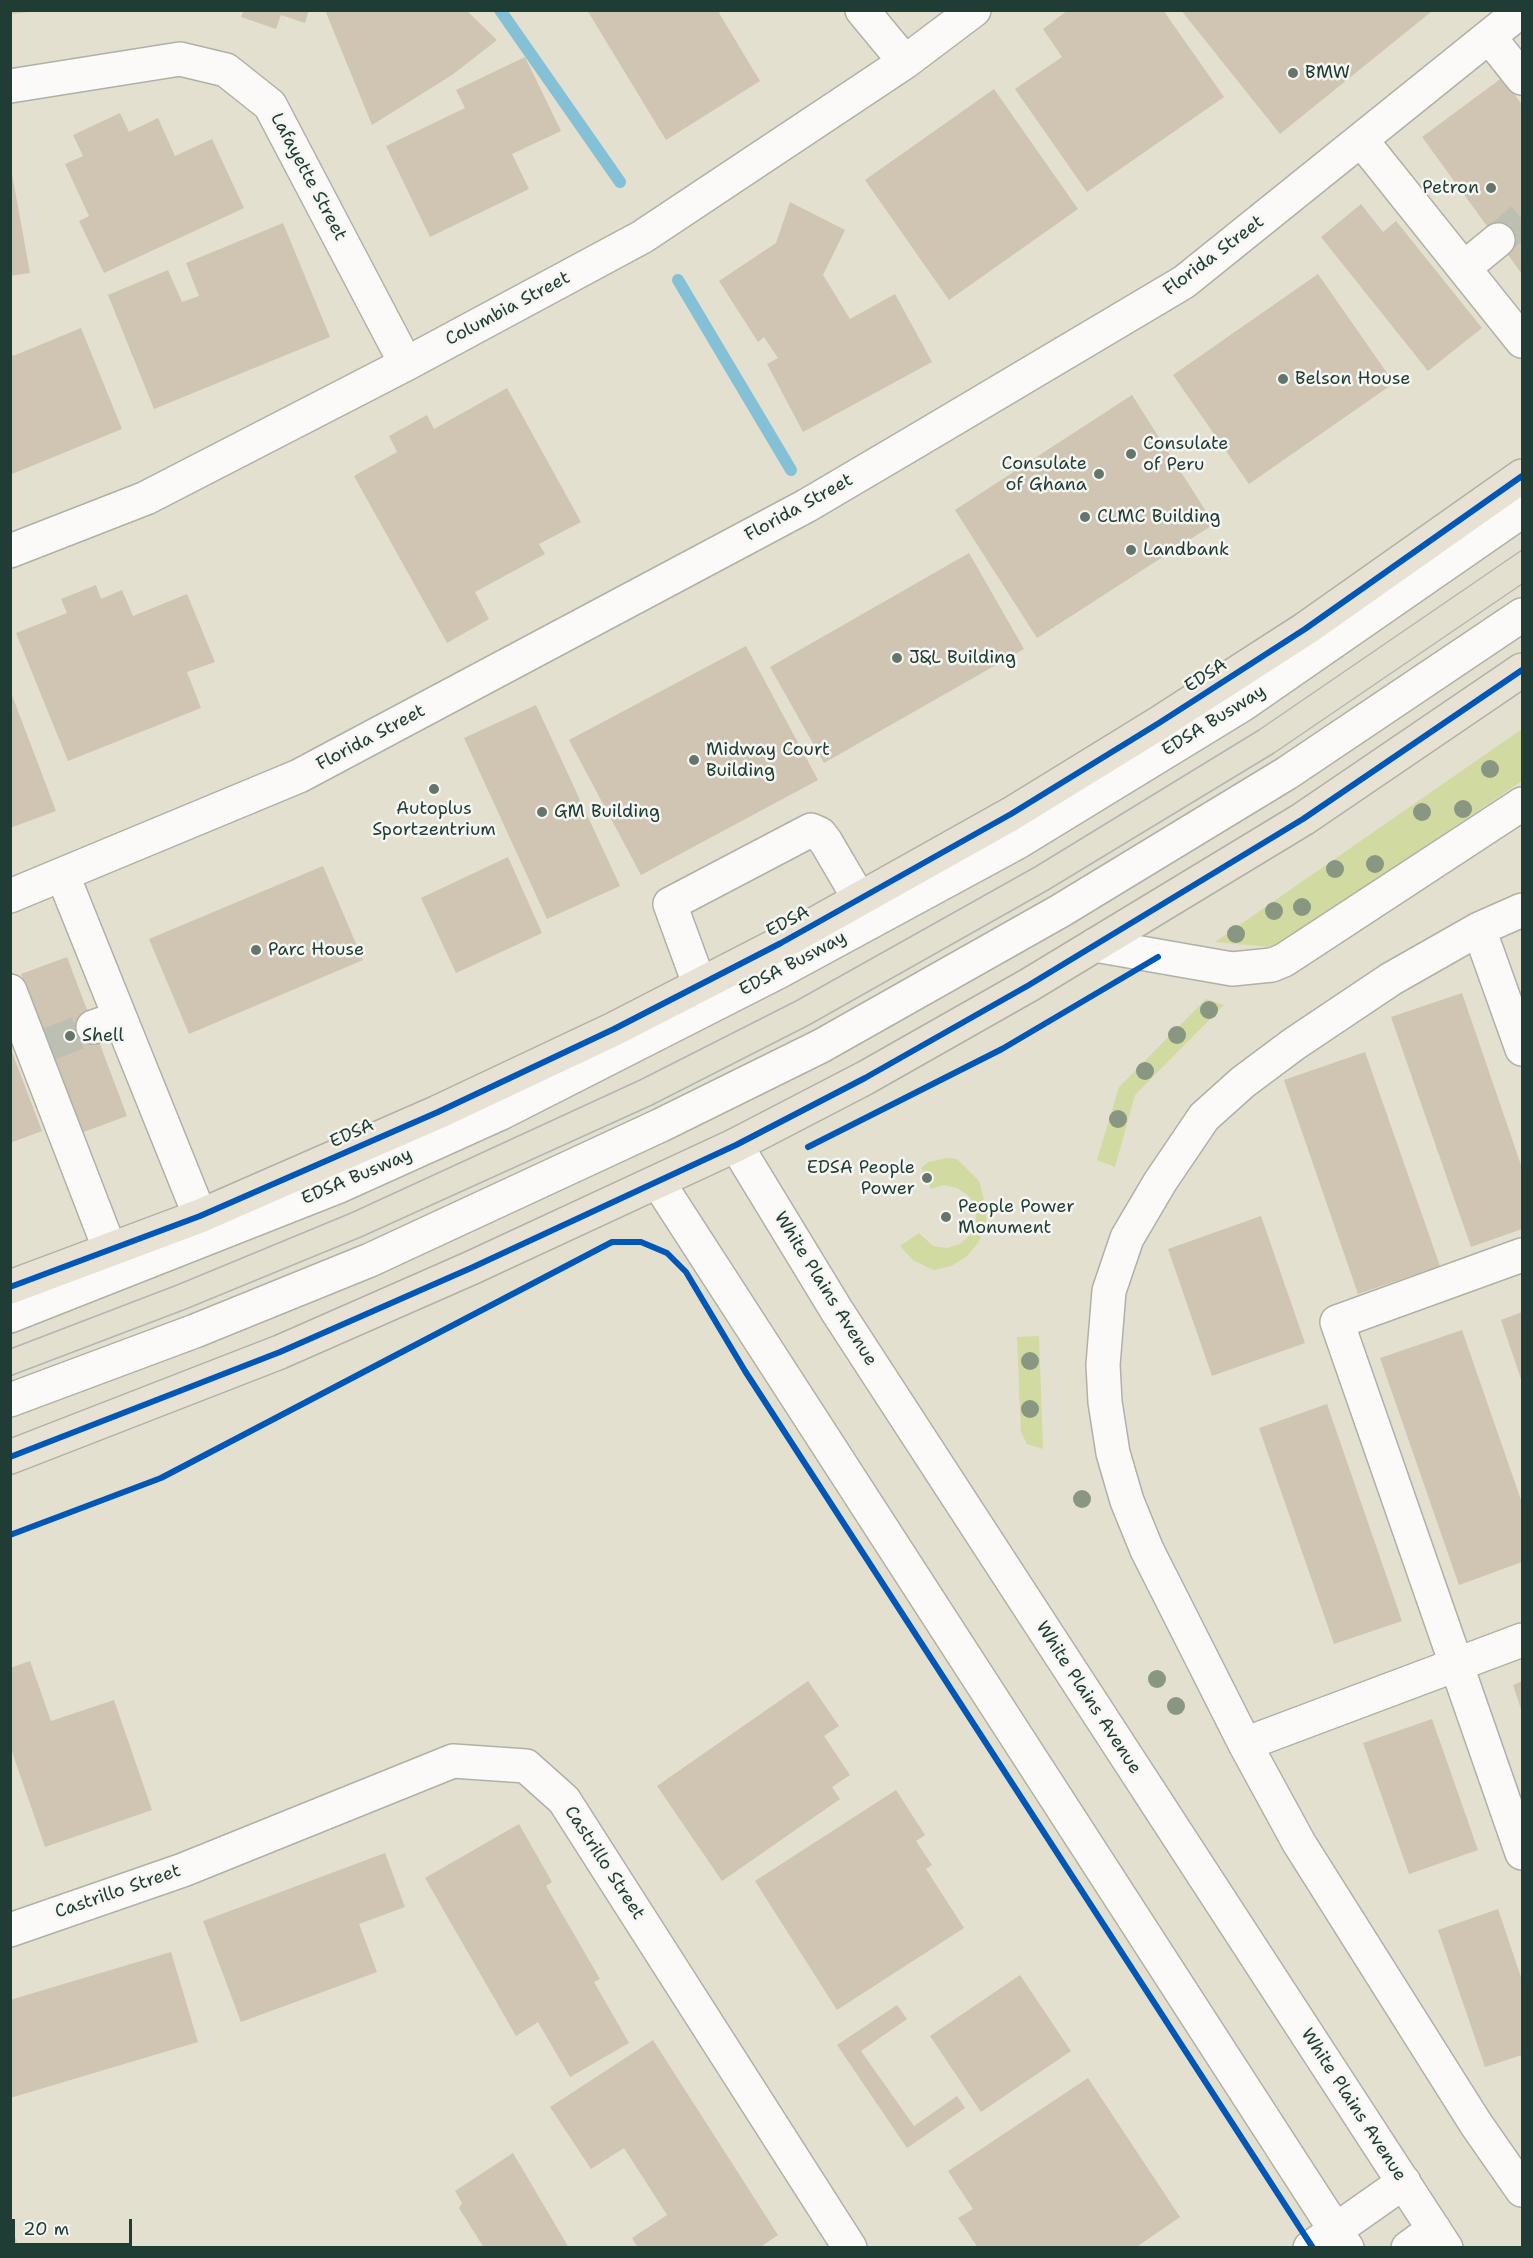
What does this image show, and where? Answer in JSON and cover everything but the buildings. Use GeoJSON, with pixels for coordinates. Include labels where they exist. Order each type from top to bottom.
{"type":"FeatureCollection","features":[{"type":"Feature","properties":{"kind":"highway","name":"EDSA"},"geometry":{"type":"LineString","coordinates":[[10,1287],[200,1216],[438,1112],[700,986],[860,900],[1011,814],[1159,723],[1305,629],[1522,476]]}},
{"type":"Feature","properties":{"kind":"highway"},"geometry":{"type":"LineString","coordinates":[[10,1457],[280,1352],[658,1182],[866,1078],[1095,945],[1303,819],[1522,670]]}},
{"type":"Feature","properties":{"kind":"street"},"geometry":{"type":"LineString","coordinates":[[862,10],[905,62]]}},
{"type":"Feature","properties":{"kind":"street","name":"Columbia Street"},"geometry":{"type":"LineString","coordinates":[[10,551],[146,498],[406,364],[642,237],[905,62],[974,10]]}},
{"type":"Feature","properties":{"kind":"street","name":"Florida Street"},"geometry":{"type":"LineString","coordinates":[[10,896],[299,777],[806,506],[1184,282],[1520,13]]}},
{"type":"Feature","properties":{"kind":"street"},"geometry":{"type":"LineString","coordinates":[[1490,38],[1522,78]]}},
{"type":"Feature","properties":{"kind":"street","name":"Lafayette Street"},"geometry":{"type":"LineString","coordinates":[[10,86],[180,60],[226,70],[270,105],[406,364]]}},
{"type":"Feature","properties":{"kind":"street"},"geometry":{"type":"LineString","coordinates":[[1362,141],[1522,341]]}},
{"type":"Feature","properties":{"kind":"street"},"geometry":{"type":"LineString","coordinates":[[1464,268],[1498,240]]}},
{"type":"Feature","properties":{"kind":"street","name":"EDSA Busway"},"geometry":{"type":"LineString","coordinates":[[10,1316],[337,1187],[511,1108],[780,971],[1018,842],[1242,705],[1522,511]]}},
{"type":"Feature","properties":{"kind":"street"},"geometry":{"type":"LineString","coordinates":[[10,1400],[195,1331],[370,1260],[651,1130],[821,1046],[1060,910],[1287,773],[1522,615]]}},
{"type":"Feature","properties":{"kind":"street"},"geometry":{"type":"LineString","coordinates":[[1095,945],[1232,969],[1272,965],[1522,804]]}},
{"type":"Feature","properties":{"kind":"street"},"geometry":{"type":"LineString","coordinates":[[700,986],[670,904],[810,830],[820,834],[826,842],[860,900]]}},
{"type":"Feature","properties":{"kind":"street"},"geometry":{"type":"LineString","coordinates":[[63,876],[106,1023],[200,1216]]}},
{"type":"Feature","properties":{"kind":"street"},"geometry":{"type":"LineString","coordinates":[[1522,910],[1479,929],[1391,979],[1294,1044],[1243,1082],[1204,1117],[1160,1182],[1127,1238],[1109,1292],[1103,1365],[1113,1453],[1147,1550],[1245,1744],[1299,1843],[1476,2124],[1522,2190]]}},
{"type":"Feature","properties":{"kind":"street"},"geometry":{"type":"LineString","coordinates":[[1479,929],[1522,1049]]}},
{"type":"Feature","properties":{"kind":"street"},"geometry":{"type":"LineString","coordinates":[[10,991],[40,1048],[110,1250]]}},
{"type":"Feature","properties":{"kind":"street","name":"White Plains Avenue"},"geometry":{"type":"LineString","coordinates":[[736,1145],[850,1331],[1404,2182],[1430,2241]]}},
{"type":"Feature","properties":{"kind":"street"},"geometry":{"type":"LineString","coordinates":[[658,1182],[1331,2241],[1404,2182]]}},
{"type":"Feature","properties":{"kind":"street"},"geometry":{"type":"LineString","coordinates":[[1522,1255],[1337,1322],[1522,1853]]}},
{"type":"Feature","properties":{"kind":"street"},"geometry":{"type":"LineString","coordinates":[[1245,1744],[1522,1640]]}},
{"type":"Feature","properties":{"kind":"street","name":"Castrillo Street"},"geometry":{"type":"LineString","coordinates":[[10,1930],[183,1870],[453,1761],[526,1766],[564,1800],[850,2247]]}},
{"type":"Feature","properties":{"kind":"green space"},"geometry":{"type":"Polygon","coordinates":[[[1522,729],[1522,781],[1282,943],[1269,947],[1215,942],[1522,729]]]}},
{"type":"Feature","properties":{"kind":"green space"},"geometry":{"type":"Polygon","coordinates":[[[1206,999],[1224,1005],[1135,1095],[1115,1167],[1097,1160],[1119,1087],[1206,999]]]}},
{"type":"Feature","properties":{"kind":"green space"},"geometry":{"type":"Polygon","coordinates":[[[947,1158],[957,1159],[979,1181],[987,1211],[985,1226],[978,1243],[966,1257],[951,1266],[934,1270],[914,1261],[900,1246],[919,1233],[933,1246],[947,1248],[960,1244],[970,1235],[976,1223],[976,1209],[969,1196],[957,1188],[944,1185],[931,1189],[921,1168],[928,1162],[947,1158]]]}},
{"type":"Feature","properties":{"kind":"green space"},"geometry":{"type":"Polygon","coordinates":[[[1039,1336],[1043,1449],[1027,1444],[1021,1432],[1017,1337],[1039,1336]]]}},
{"type":"Feature","properties":{"kind":"waterway"},"geometry":{"type":"LineString","coordinates":[[500,10],[620,182]]}},
{"type":"Feature","properties":{"kind":"waterway"},"geometry":{"type":"LineString","coordinates":[[678,280],[791,470]]}},
{"type":"Feature","properties":{"kind":"tunnel"},"geometry":{"type":"LineString","coordinates":[[1498,240],[1522,219]]}},
{"type":"Feature","properties":{"kind":"tunnel"},"geometry":{"type":"LineString","coordinates":[[47,1045],[93,1027]]}},
{"type":"Feature","properties":{"kind":"tram line"},"geometry":{"type":"LineString","coordinates":[[10,1349],[177,1285],[351,1213],[640,1080],[796,1001],[1035,867],[1259,730],[1522,550]]}},
{"type":"Feature","properties":{"kind":"tram line"},"geometry":{"type":"LineString","coordinates":[[10,1376],[186,1309],[361,1237],[652,1105],[809,1025],[1048,890],[1274,753],[1522,584]]}},
{"type":"Feature","properties":{"kind":"cycle path"},"geometry":{"type":"LineString","coordinates":[[10,1287],[200,1216],[438,1112],[614,1029],[781,943],[1011,814],[1159,723],[1305,629],[1522,476]]}},
{"type":"Feature","properties":{"kind":"cycle path"},"geometry":{"type":"LineString","coordinates":[[10,1457],[280,1352],[471,1268],[736,1145],[865,1078],[1029,985],[1303,819],[1522,670]]}},
{"type":"Feature","properties":{"kind":"cycle path"},"geometry":{"type":"LineString","coordinates":[[808,1147],[1002,1049],[1158,957]]}},
{"type":"Feature","properties":{"kind":"cycle path"},"geometry":{"type":"LineString","coordinates":[[10,1535],[161,1478],[612,1242],[641,1242],[667,1253],[686,1272],[745,1371],[1313,2248]]}},
{"type":"Feature","properties":{"kind":"place","name":"BMW"},"geometry":{"type":"Point","coordinates":[1293,73]}},
{"type":"Feature","properties":{"kind":"place","name":"Petron"},"geometry":{"type":"Point","coordinates":[1491,188]}},
{"type":"Feature","properties":{"kind":"place","name":"Belson House"},"geometry":{"type":"Point","coordinates":[1283,379]}},
{"type":"Feature","properties":{"kind":"place","name":"Consulate of Peru"},"geometry":{"type":"Point","coordinates":[1131,454]}},
{"type":"Feature","properties":{"kind":"place","name":"Consulate of Ghana"},"geometry":{"type":"Point","coordinates":[1099,474]}},
{"type":"Feature","properties":{"kind":"place","name":"CLMC Building"},"geometry":{"type":"Point","coordinates":[1085,517]}},
{"type":"Feature","properties":{"kind":"place","name":"Landbank"},"geometry":{"type":"Point","coordinates":[1131,550]}},
{"type":"Feature","properties":{"kind":"place","name":"J&L Building"},"geometry":{"type":"Point","coordinates":[897,658]}},
{"type":"Feature","properties":{"kind":"place","name":"Midway Court Building"},"geometry":{"type":"Point","coordinates":[694,760]}},
{"type":"Feature","properties":{"kind":"place","name":"Autoplus Sportzentrium"},"geometry":{"type":"Point","coordinates":[434,789]}},
{"type":"Feature","properties":{"kind":"place","name":"GM Building"},"geometry":{"type":"Point","coordinates":[542,812]}},
{"type":"Feature","properties":{"kind":"place","name":"Parc House"},"geometry":{"type":"Point","coordinates":[256,950]}},
{"type":"Feature","properties":{"kind":"place","name":"Shell"},"geometry":{"type":"Point","coordinates":[70,1036]}},
{"type":"Feature","properties":{"kind":"place","name":"EDSA People Power"},"geometry":{"type":"Point","coordinates":[927,1178]}},
{"type":"Feature","properties":{"kind":"place","name":"People Power Monument"},"geometry":{"type":"Point","coordinates":[946,1217]}}]}
